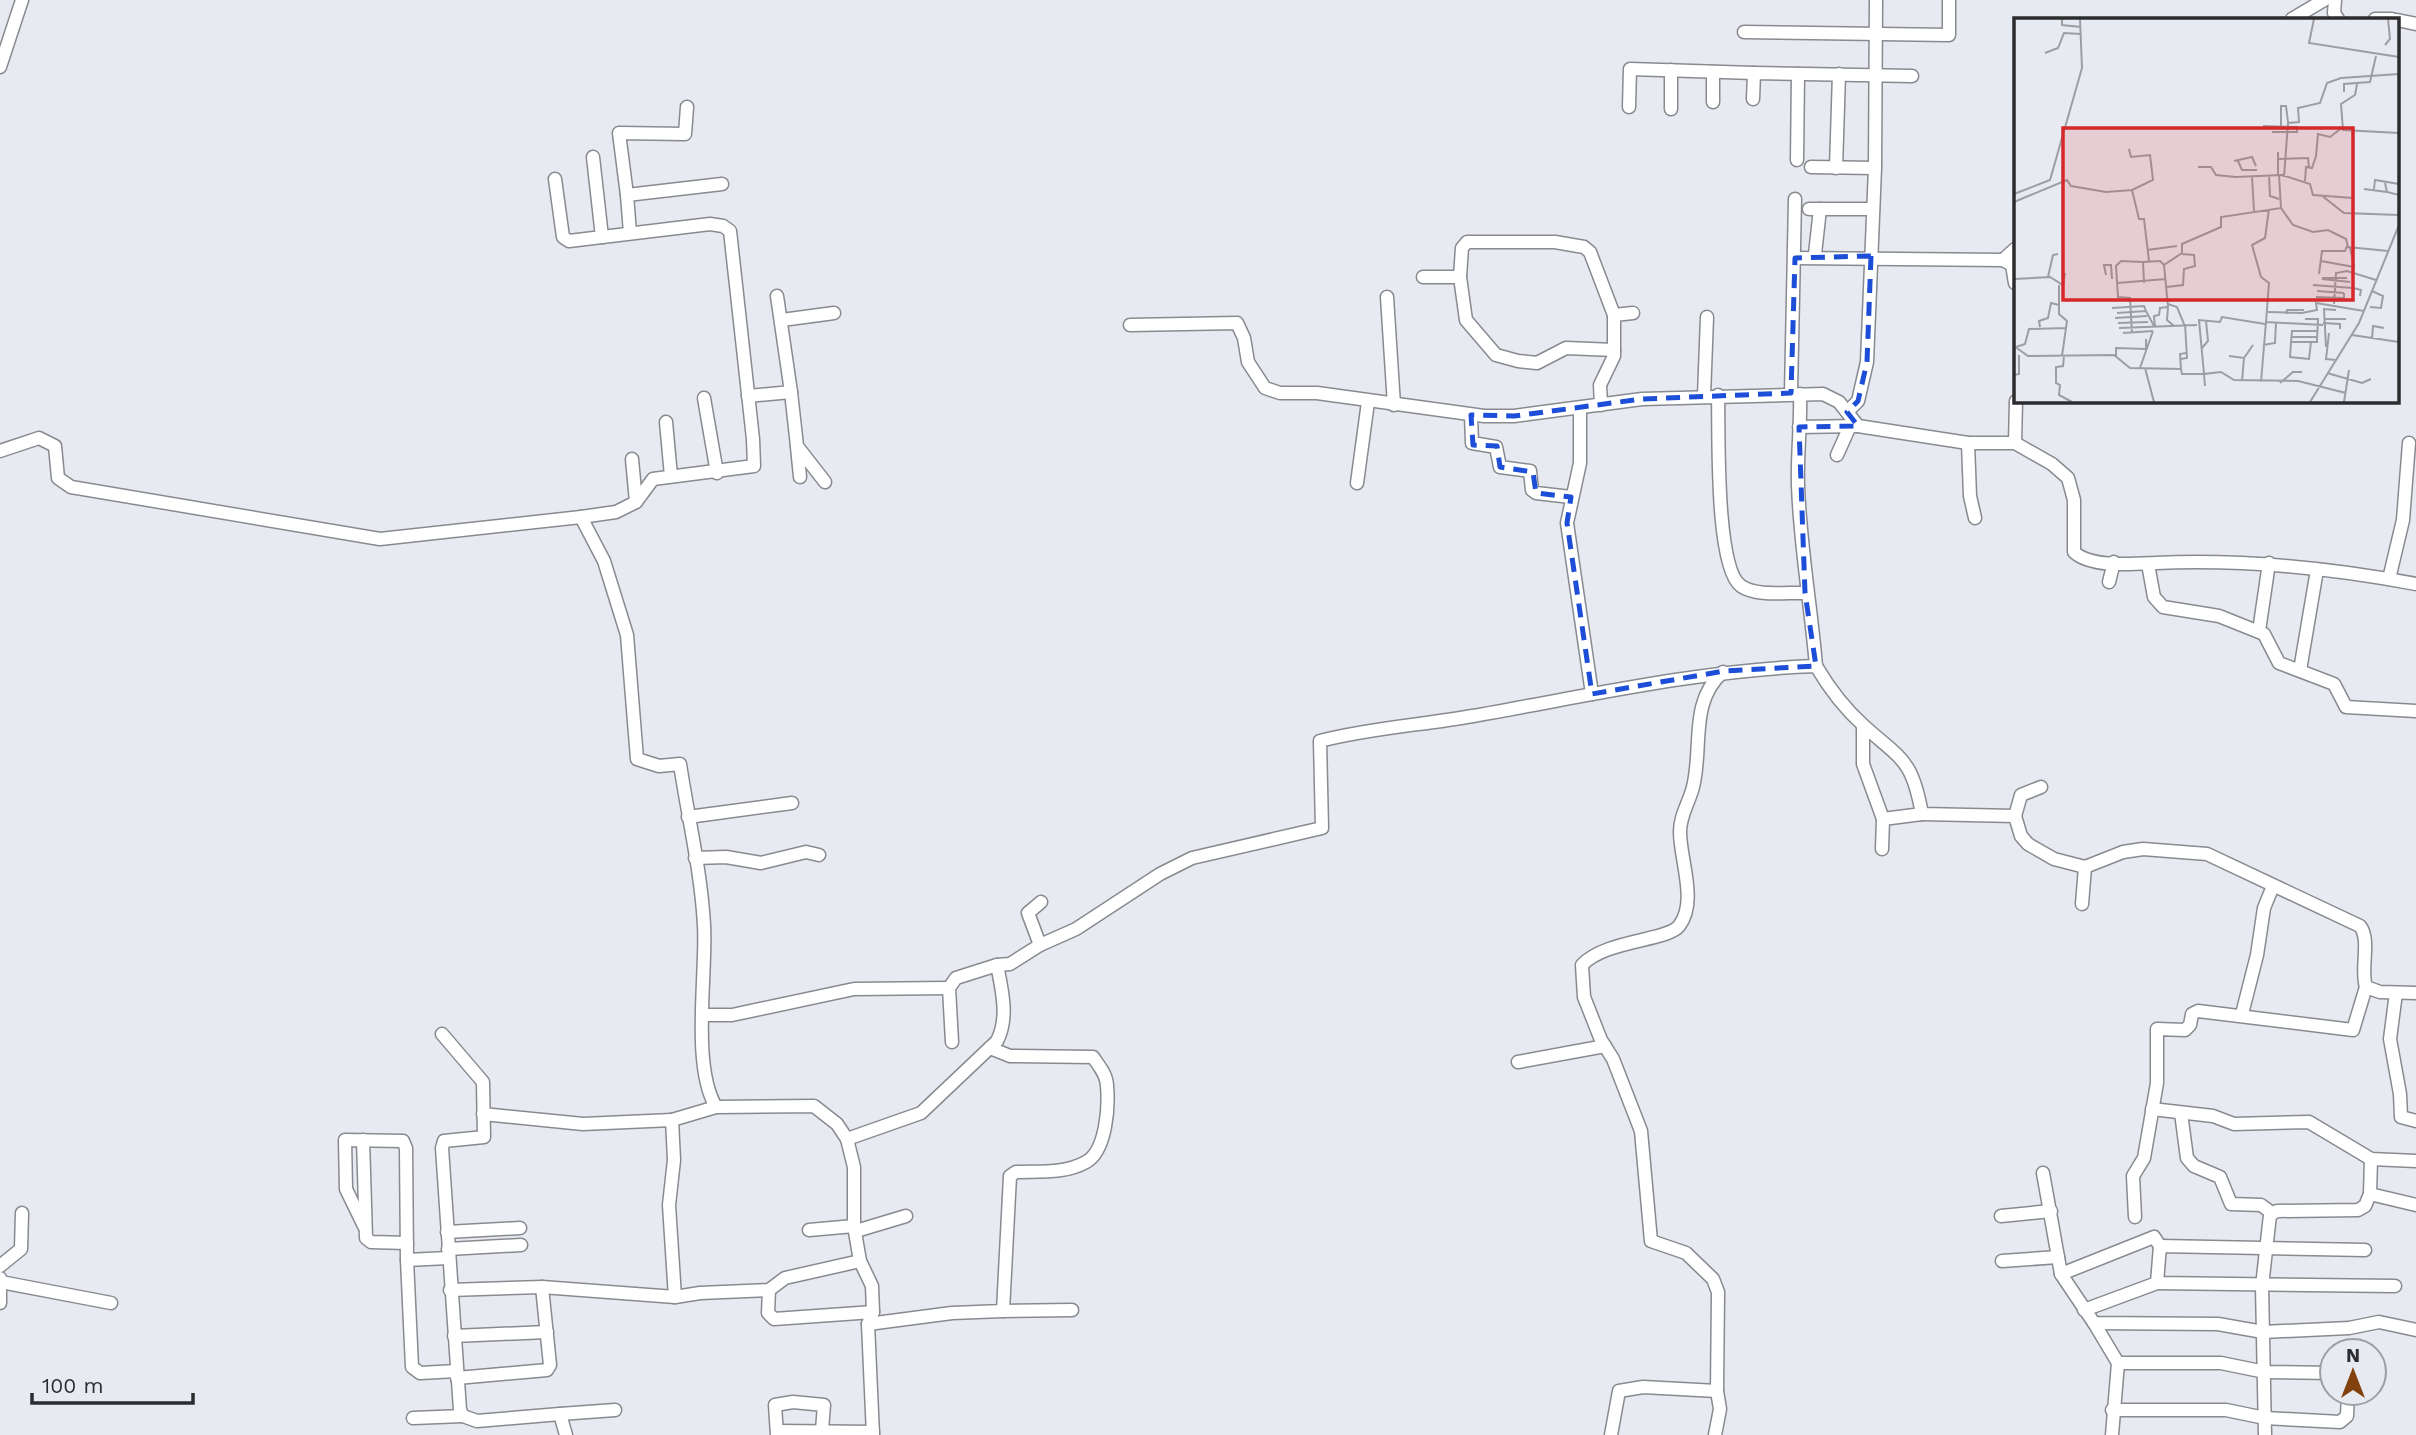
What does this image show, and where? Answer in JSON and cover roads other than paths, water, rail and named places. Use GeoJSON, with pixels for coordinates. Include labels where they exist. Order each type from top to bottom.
{"type":"FeatureCollection","features":[{"type":"Feature","properties":{"kind":"street"},"geometry":{"type":"LineString","coordinates":[[0,66],[22,0]]}},
{"type":"Feature","properties":{"kind":"street"},"geometry":{"type":"LineString","coordinates":[[1847,412],[1858,401],[1867,362],[1875,168],[1876,0]]}},
{"type":"Feature","properties":{"kind":"street"},"geometry":{"type":"LineString","coordinates":[[1744,32],[1949,35],[1949,0]]}},
{"type":"Feature","properties":{"kind":"street"},"geometry":{"type":"LineString","coordinates":[[2294,18],[2324,0]]}},
{"type":"Feature","properties":{"kind":"street"},"geometry":{"type":"LineString","coordinates":[[2335,0],[2334,13],[2337,18]]}},
{"type":"Feature","properties":{"kind":"street"},"geometry":{"type":"LineString","coordinates":[[2398,21],[2416,24]]}},
{"type":"Feature","properties":{"kind":"street"},"geometry":{"type":"LineString","coordinates":[[1629,107],[1630,69],[1912,76]]}},
{"type":"Feature","properties":{"kind":"street"},"geometry":{"type":"LineString","coordinates":[[1671,70],[1671,109]]}},
{"type":"Feature","properties":{"kind":"street"},"geometry":{"type":"LineString","coordinates":[[1713,72],[1713,102]]}},
{"type":"Feature","properties":{"kind":"street"},"geometry":{"type":"LineString","coordinates":[[1753,99],[1754,73]]}},
{"type":"Feature","properties":{"kind":"street"},"geometry":{"type":"LineString","coordinates":[[1797,160],[1798,74]]}},
{"type":"Feature","properties":{"kind":"street"},"geometry":{"type":"LineString","coordinates":[[1836,168],[1839,74]]}},
{"type":"Feature","properties":{"kind":"street"},"geometry":{"type":"LineString","coordinates":[[630,233],[619,133],[685,134],[687,107]]}},
{"type":"Feature","properties":{"kind":"street"},"geometry":{"type":"LineString","coordinates":[[593,157],[602,237]]}},
{"type":"Feature","properties":{"kind":"street"},"geometry":{"type":"LineString","coordinates":[[1811,167],[1875,168]]}},
{"type":"Feature","properties":{"kind":"street"},"geometry":{"type":"LineString","coordinates":[[0,451],[39,438],[55,446],[58,478],[71,487],[380,539],[447,534],[616,512],[636,502],[653,479],[717,473],[754,466],[730,231],[723,226],[710,224],[569,241],[563,237],[555,179]]}},
{"type":"Feature","properties":{"kind":"street"},"geometry":{"type":"LineString","coordinates":[[627,195],[722,184]]}},
{"type":"Feature","properties":{"kind":"street"},"geometry":{"type":"LineString","coordinates":[[1795,199],[1798,485],[1805,593],[1812,622],[1816,666],[1830,689],[1863,726],[1895,750],[1906,764],[1917,785],[1922,814]]}},
{"type":"Feature","properties":{"kind":"street"},"geometry":{"type":"LineString","coordinates":[[1815,254],[1815,209],[1873,209]]}},
{"type":"Feature","properties":{"kind":"street"},"geometry":{"type":"LineString","coordinates":[[1601,405],[1600,384],[1613,361],[1614,350],[1614,315],[1590,252],[1573,244],[1468,242],[1462,248],[1460,277],[1466,320],[1496,355],[1536,363],[1566,348],[1614,350]]}},
{"type":"Feature","properties":{"kind":"street"},"geometry":{"type":"LineString","coordinates":[[2003,260],[2014,250]]}},
{"type":"Feature","properties":{"kind":"street"},"geometry":{"type":"LineString","coordinates":[[1795,258],[2003,260],[2012,265],[2014,277]]}},
{"type":"Feature","properties":{"kind":"street"},"geometry":{"type":"LineString","coordinates":[[1423,277],[1460,277]]}},
{"type":"Feature","properties":{"kind":"street"},"geometry":{"type":"LineString","coordinates":[[777,296],[800,477]]}},
{"type":"Feature","properties":{"kind":"street"},"geometry":{"type":"LineString","coordinates":[[1387,297],[1394,405]]}},
{"type":"Feature","properties":{"kind":"street"},"geometry":{"type":"LineString","coordinates":[[782,320],[834,313]]}},
{"type":"Feature","properties":{"kind":"street"},"geometry":{"type":"LineString","coordinates":[[1614,315],[1633,313]]}},
{"type":"Feature","properties":{"kind":"street"},"geometry":{"type":"LineString","coordinates":[[1704,396],[1707,317]]}},
{"type":"Feature","properties":{"kind":"street"},"geometry":{"type":"LineString","coordinates":[[1130,326],[1237,323],[1244,338],[1248,362],[1265,388],[1280,393],[1317,393],[1471,415],[1514,416],[1642,399],[1796,394],[1832,397],[1847,412],[1854,426]]}},
{"type":"Feature","properties":{"kind":"street"},"geometry":{"type":"LineString","coordinates":[[748,396],[791,393]]}},
{"type":"Feature","properties":{"kind":"street"},"geometry":{"type":"LineString","coordinates":[[1718,395],[1721,513],[1728,569],[1739,584],[1751,591],[1805,593]]}},
{"type":"Feature","properties":{"kind":"street"},"geometry":{"type":"LineString","coordinates":[[704,398],[717,473]]}},
{"type":"Feature","properties":{"kind":"street"},"geometry":{"type":"LineString","coordinates":[[1357,483],[1368,402]]}},
{"type":"Feature","properties":{"kind":"street"},"geometry":{"type":"LineString","coordinates":[[2015,443],[2016,402]]}},
{"type":"Feature","properties":{"kind":"street"},"geometry":{"type":"LineString","coordinates":[[1580,409],[1580,463],[1567,523],[1592,694]]}},
{"type":"Feature","properties":{"kind":"street"},"geometry":{"type":"LineString","coordinates":[[1471,415],[1472,443],[1496,447],[1500,467],[1530,471],[1532,490],[1536,493],[1571,497]]}},
{"type":"Feature","properties":{"kind":"street"},"geometry":{"type":"LineString","coordinates":[[666,422],[671,476]]}},
{"type":"Feature","properties":{"kind":"street"},"geometry":{"type":"LineString","coordinates":[[1837,456],[1854,426]]}},
{"type":"Feature","properties":{"kind":"street"},"geometry":{"type":"LineString","coordinates":[[1799,427],[1854,426],[1968,443],[2015,443],[2060,469],[2068,478],[2074,500],[2074,552],[2086,560],[2148,564],[2269,563],[2416,584]]}},
{"type":"Feature","properties":{"kind":"street"},"geometry":{"type":"LineString","coordinates":[[1968,443],[1970,496],[1975,518]]}},
{"type":"Feature","properties":{"kind":"street"},"geometry":{"type":"LineString","coordinates":[[2389,579],[2403,520],[2409,443]]}},
{"type":"Feature","properties":{"kind":"street"},"geometry":{"type":"LineString","coordinates":[[797,446],[825,482]]}},
{"type":"Feature","properties":{"kind":"street"},"geometry":{"type":"LineString","coordinates":[[632,459],[636,502]]}},
{"type":"Feature","properties":{"kind":"street"},"geometry":{"type":"LineString","coordinates":[[580,517],[604,561],[627,635],[637,760],[659,766],[680,764],[704,926],[707,1083],[716,1107]]}},
{"type":"Feature","properties":{"kind":"street"},"geometry":{"type":"LineString","coordinates":[[2109,582],[2114,562]]}},
{"type":"Feature","properties":{"kind":"street"},"geometry":{"type":"LineString","coordinates":[[2259,631],[2269,563]]}},
{"type":"Feature","properties":{"kind":"street"},"geometry":{"type":"LineString","coordinates":[[2148,564],[2154,597],[2163,607],[2219,617],[2259,631],[2264,634],[2279,663],[2334,684],[2346,707],[2416,711]]}},
{"type":"Feature","properties":{"kind":"street"},"geometry":{"type":"LineString","coordinates":[[2300,670],[2317,570]]}},
{"type":"Feature","properties":{"kind":"street"},"geometry":{"type":"LineString","coordinates":[[952,1042],[949,988],[956,978],[997,965],[1010,964],[1076,929],[1160,874],[1192,858],[1322,828],[1320,741],[1374,729],[1470,717],[1724,671],[1816,666]]}},
{"type":"Feature","properties":{"kind":"street"},"geometry":{"type":"LineString","coordinates":[[1715,1435],[1720,1409],[1717,1391],[1718,1292],[1713,1279],[1686,1253],[1651,1241],[1640,1131],[1613,1059],[1584,997],[1582,965],[1600,950],[1675,930],[1683,918],[1687,902],[1681,821],[1694,786],[1702,704],[1706,691],[1724,671]]}},
{"type":"Feature","properties":{"kind":"street"},"geometry":{"type":"LineString","coordinates":[[1863,726],[1863,764],[1883,819],[1882,849]]}},
{"type":"Feature","properties":{"kind":"street"},"geometry":{"type":"LineString","coordinates":[[2041,787],[2021,795],[2015,816],[2021,836],[2038,851],[2085,867],[2133,851],[2207,854],[2273,886],[2295,893],[2364,930],[2362,977],[2366,987],[2353,1030],[2242,1014],[2194,1011],[2185,1030],[2157,1029],[2157,1083],[2144,1158],[2133,1176],[2135,1217]]}},
{"type":"Feature","properties":{"kind":"street"},"geometry":{"type":"LineString","coordinates":[[688,817],[720,810],[792,803]]}},
{"type":"Feature","properties":{"kind":"street"},"geometry":{"type":"LineString","coordinates":[[1883,819],[1922,814],[2015,816]]}},
{"type":"Feature","properties":{"kind":"street"},"geometry":{"type":"LineString","coordinates":[[695,858],[726,857],[761,863],[806,852],[819,855]]}},
{"type":"Feature","properties":{"kind":"street"},"geometry":{"type":"LineString","coordinates":[[2082,904],[2085,867]]}},
{"type":"Feature","properties":{"kind":"street"},"geometry":{"type":"LineString","coordinates":[[2242,1014],[2257,955],[2264,908],[2273,886]]}},
{"type":"Feature","properties":{"kind":"street"},"geometry":{"type":"LineString","coordinates":[[1040,946],[1028,913],[1041,902]]}},
{"type":"Feature","properties":{"kind":"street"},"geometry":{"type":"LineString","coordinates":[[847,1139],[921,1113],[950,1082],[967,1072],[990,1048],[1002,1030],[1002,992],[997,965]]}},
{"type":"Feature","properties":{"kind":"street"},"geometry":{"type":"LineString","coordinates":[[2366,987],[2396,993],[2416,993]]}},
{"type":"Feature","properties":{"kind":"street"},"geometry":{"type":"LineString","coordinates":[[704,1015],[732,1015],[865,988],[949,988]]}},
{"type":"Feature","properties":{"kind":"street"},"geometry":{"type":"LineString","coordinates":[[2396,993],[2390,1039],[2400,1094],[2401,1117],[2416,1121]]}},
{"type":"Feature","properties":{"kind":"street"},"geometry":{"type":"LineString","coordinates":[[442,1034],[483,1082],[484,1137],[444,1141],[442,1148],[450,1290],[460,1410],[463,1416]]}},
{"type":"Feature","properties":{"kind":"street"},"geometry":{"type":"LineString","coordinates":[[1518,1062],[1605,1046]]}},
{"type":"Feature","properties":{"kind":"street"},"geometry":{"type":"LineString","coordinates":[[990,1048],[1010,1056],[1093,1057],[1102,1069],[1107,1084],[1099,1149],[1092,1158],[1062,1171],[1016,1172],[1010,1176],[1003,1311]]}},
{"type":"Feature","properties":{"kind":"street"},"geometry":{"type":"LineString","coordinates":[[483,1114],[583,1124],[672,1120],[716,1107],[814,1106],[837,1124],[847,1139],[854,1167],[855,1229],[860,1261],[872,1286],[870,1318],[873,1433],[822,1430],[777,1433],[775,1405],[793,1402],[824,1405],[822,1430]]}},
{"type":"Feature","properties":{"kind":"street"},"geometry":{"type":"LineString","coordinates":[[2152,1110],[2213,1116],[2234,1124],[2309,1122],[2371,1159],[2416,1161]]}},
{"type":"Feature","properties":{"kind":"street"},"geometry":{"type":"LineString","coordinates":[[2181,1113],[2187,1158],[2194,1166],[2220,1177],[2231,1204],[2262,1205],[2272,1213],[2358,1210],[2365,1206],[2370,1194],[2371,1159]]}},
{"type":"Feature","properties":{"kind":"street"},"geometry":{"type":"LineString","coordinates":[[672,1120],[674,1160],[669,1183],[669,1205],[676,1297]]}},
{"type":"Feature","properties":{"kind":"street"},"geometry":{"type":"LineString","coordinates":[[364,1226],[346,1189],[345,1140],[399,1139],[404,1142],[412,1367],[420,1373],[457,1375],[547,1370],[550,1365],[542,1287]]}},
{"type":"Feature","properties":{"kind":"street"},"geometry":{"type":"LineString","coordinates":[[363,1140],[366,1238],[371,1242],[407,1243]]}},
{"type":"Feature","properties":{"kind":"street"},"geometry":{"type":"LineString","coordinates":[[2043,1173],[2061,1274],[2118,1363],[2112,1435]]}},
{"type":"Feature","properties":{"kind":"street"},"geometry":{"type":"LineString","coordinates":[[346,1189],[363,1189]]}},
{"type":"Feature","properties":{"kind":"street"},"geometry":{"type":"LineString","coordinates":[[2370,1194],[2416,1205]]}},
{"type":"Feature","properties":{"kind":"street"},"geometry":{"type":"LineString","coordinates":[[2001,1216],[2051,1211]]}},
{"type":"Feature","properties":{"kind":"street"},"geometry":{"type":"LineString","coordinates":[[0,1266],[21,1250],[22,1213]]}},
{"type":"Feature","properties":{"kind":"street"},"geometry":{"type":"LineString","coordinates":[[2264,1435],[2262,1286],[2265,1247],[2272,1213]]}},
{"type":"Feature","properties":{"kind":"street"},"geometry":{"type":"LineString","coordinates":[[809,1230],[855,1229],[906,1216]]}},
{"type":"Feature","properties":{"kind":"street"},"geometry":{"type":"LineString","coordinates":[[447,1231],[520,1228]]}},
{"type":"Feature","properties":{"kind":"street"},"geometry":{"type":"LineString","coordinates":[[2061,1274],[2154,1237],[2160,1246],[2157,1283]]}},
{"type":"Feature","properties":{"kind":"street"},"geometry":{"type":"LineString","coordinates":[[407,1260],[521,1245]]}},
{"type":"Feature","properties":{"kind":"street"},"geometry":{"type":"LineString","coordinates":[[2160,1246],[2365,1251]]}},
{"type":"Feature","properties":{"kind":"street"},"geometry":{"type":"LineString","coordinates":[[2002,1261],[2058,1257]]}},
{"type":"Feature","properties":{"kind":"street"},"geometry":{"type":"LineString","coordinates":[[450,1290],[542,1287],[676,1297],[700,1293],[769,1290],[785,1278],[860,1261]]}},
{"type":"Feature","properties":{"kind":"street"},"geometry":{"type":"LineString","coordinates":[[0,1303],[1,1280],[111,1303]]}},
{"type":"Feature","properties":{"kind":"street"},"geometry":{"type":"LineString","coordinates":[[2084,1310],[2157,1283],[2395,1286]]}},
{"type":"Feature","properties":{"kind":"street"},"geometry":{"type":"LineString","coordinates":[[769,1290],[768,1313],[774,1319],[1072,1310]]}},
{"type":"Feature","properties":{"kind":"street"},"geometry":{"type":"LineString","coordinates":[[2094,1323],[2218,1324],[2263,1332],[2349,1328],[2379,1322],[2416,1330]]}},
{"type":"Feature","properties":{"kind":"street"},"geometry":{"type":"LineString","coordinates":[[454,1336],[547,1332]]}},
{"type":"Feature","properties":{"kind":"street"},"geometry":{"type":"LineString","coordinates":[[2118,1363],[2221,1363],[2265,1372],[2318,1373]]}},
{"type":"Feature","properties":{"kind":"street"},"geometry":{"type":"LineString","coordinates":[[1611,1435],[1619,1391],[1643,1387],[1717,1391]]}},
{"type":"Feature","properties":{"kind":"street"},"geometry":{"type":"LineString","coordinates":[[2112,1410],[2226,1410],[2265,1418],[2340,1422],[2347,1416],[2347,1407]]}},
{"type":"Feature","properties":{"kind":"street"},"geometry":{"type":"LineString","coordinates":[[413,1418],[463,1416],[477,1420],[615,1410]]}},
{"type":"Feature","properties":{"kind":"street"},"geometry":{"type":"LineString","coordinates":[[561,1414],[566,1435]]}}]}
